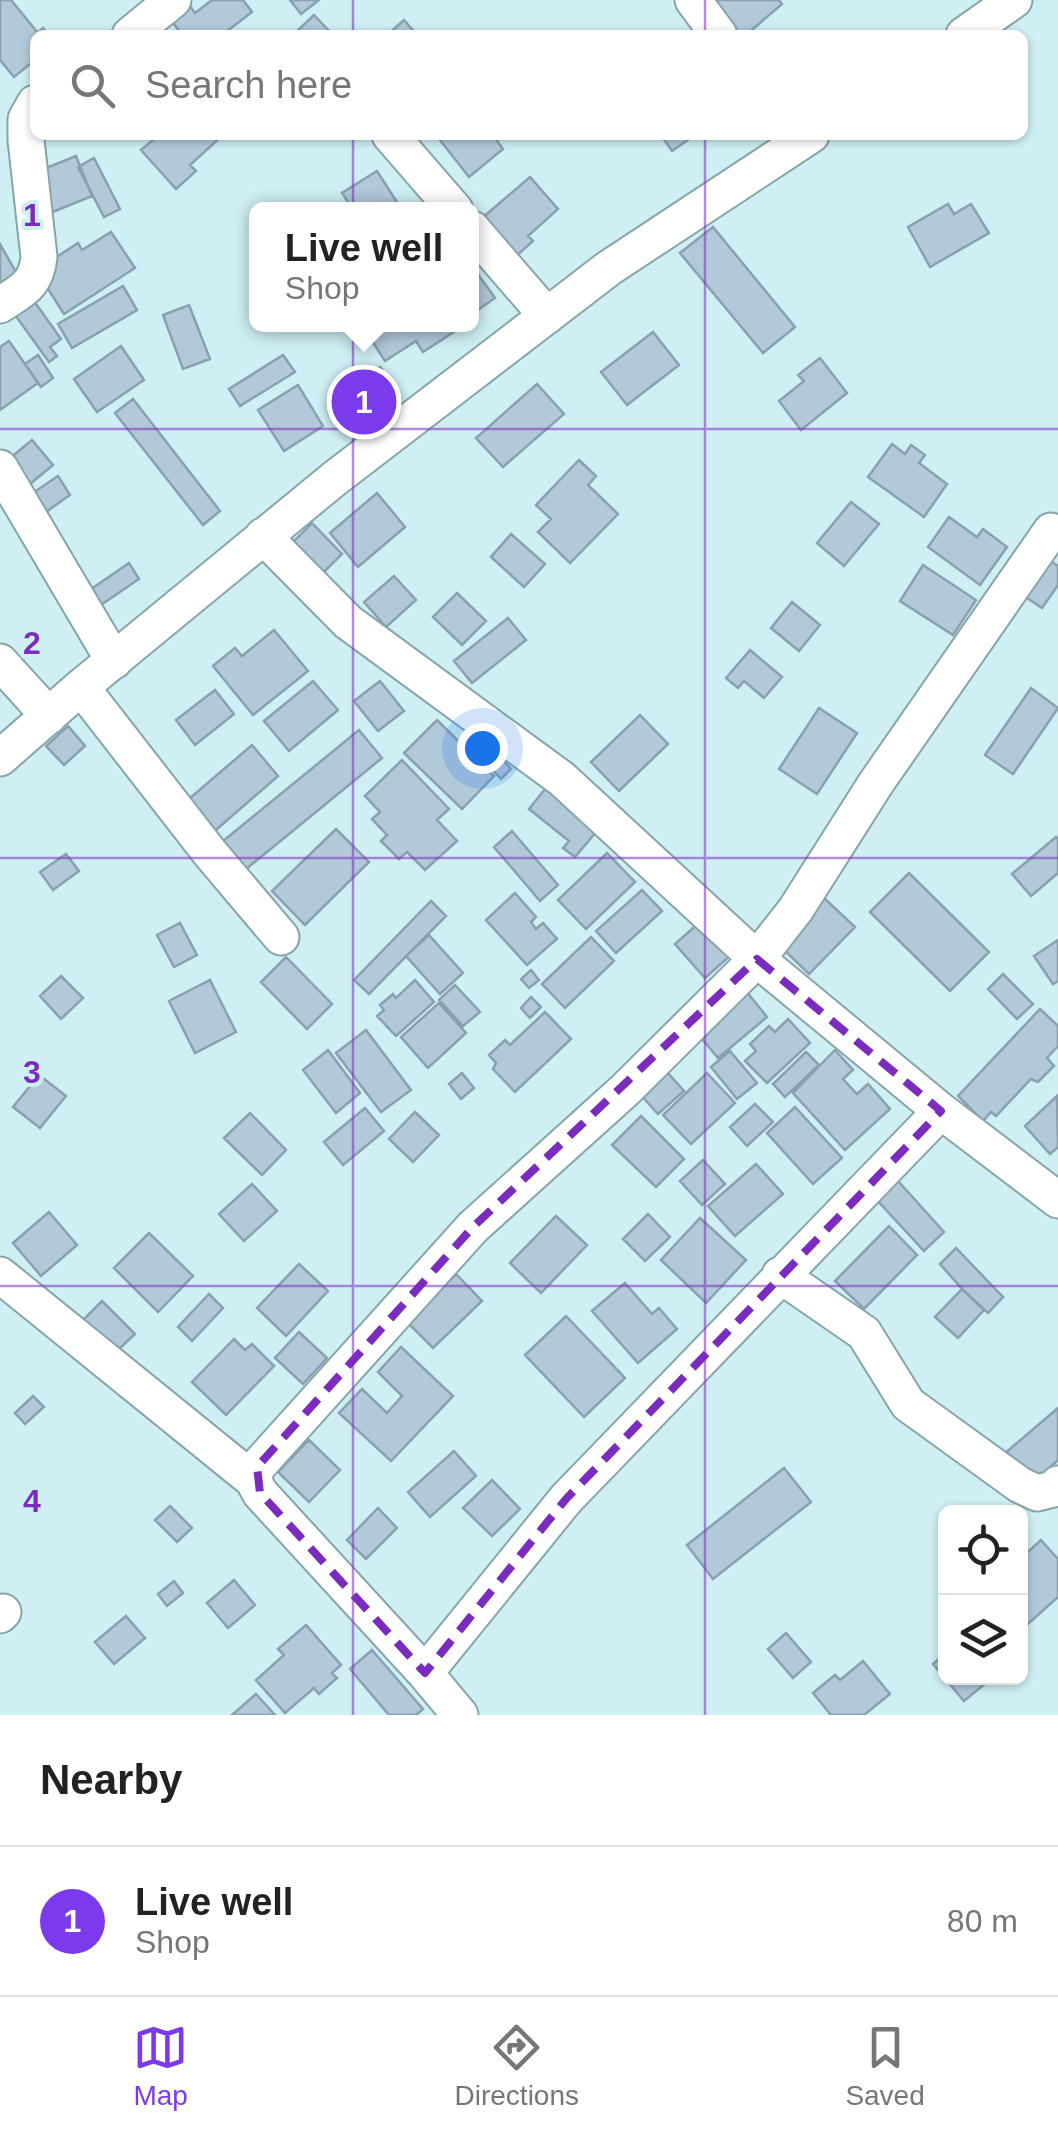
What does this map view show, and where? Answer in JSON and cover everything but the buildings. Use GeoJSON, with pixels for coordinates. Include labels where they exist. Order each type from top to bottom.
{"type":"FeatureCollection","features":[{"type":"Feature","properties":{"kind":"street"},"geometry":{"type":"LineString","coordinates":[[136,30],[173,0]]}},
{"type":"Feature","properties":{"kind":"street"},"geometry":{"type":"LineString","coordinates":[[694,0],[715,30]]}},
{"type":"Feature","properties":{"kind":"street"},"geometry":{"type":"LineString","coordinates":[[971,30],[1014,0]]}},
{"type":"Feature","properties":{"kind":"street"},"geometry":{"type":"LineString","coordinates":[[0,306],[29,286],[37,274],[39,257],[26,130],[30,113]]}},
{"type":"Feature","properties":{"kind":"street"},"geometry":{"type":"LineString","coordinates":[[394,140],[447,202]]}},
{"type":"Feature","properties":{"kind":"street"},"geometry":{"type":"LineString","coordinates":[[0,758],[263,536],[609,268],[798,140]]}},
{"type":"Feature","properties":{"kind":"street"},"geometry":{"type":"LineString","coordinates":[[479,237],[548,316]]}},
{"type":"Feature","properties":{"kind":"street"},"geometry":{"type":"LineString","coordinates":[[0,468],[114,660]]}},
{"type":"Feature","properties":{"kind":"street"},"geometry":{"type":"LineString","coordinates":[[253,1480],[256,1468],[473,1227],[625,1090],[758,959],[796,909],[876,784],[1051,531]]}},
{"type":"Feature","properties":{"kind":"street"},"geometry":{"type":"LineString","coordinates":[[263,536],[348,622],[562,779],[758,959],[941,1111],[1058,1200]]}},
{"type":"Feature","properties":{"kind":"street"},"geometry":{"type":"LineString","coordinates":[[0,662],[48,716]]}},
{"type":"Feature","properties":{"kind":"street"},"geometry":{"type":"LineString","coordinates":[[81,687],[281,937]]}},
{"type":"Feature","properties":{"kind":"street"},"geometry":{"type":"LineString","coordinates":[[425,1672],[566,1499],[941,1111]]}},
{"type":"Feature","properties":{"kind":"street"},"geometry":{"type":"LineString","coordinates":[[0,1275],[253,1480],[260,1493],[460,1715]]}},
{"type":"Feature","properties":{"kind":"street"},"geometry":{"type":"LineString","coordinates":[[780,1275],[864,1333],[908,1404],[1020,1485],[1037,1493],[1058,1484]]}},
{"type":"Feature","properties":{"kind":"highlighted area"},"geometry":{"type":"Polygon","coordinates":[[[757,959],[941,1111],[566,1499],[425,1673],[260,1493],[257,1467],[473,1227],[757,959]]]}},
{"type":"Feature","properties":{"kind":"place","name":"Live well"},"geometry":{"type":"Point","coordinates":[364,402]}}]}
